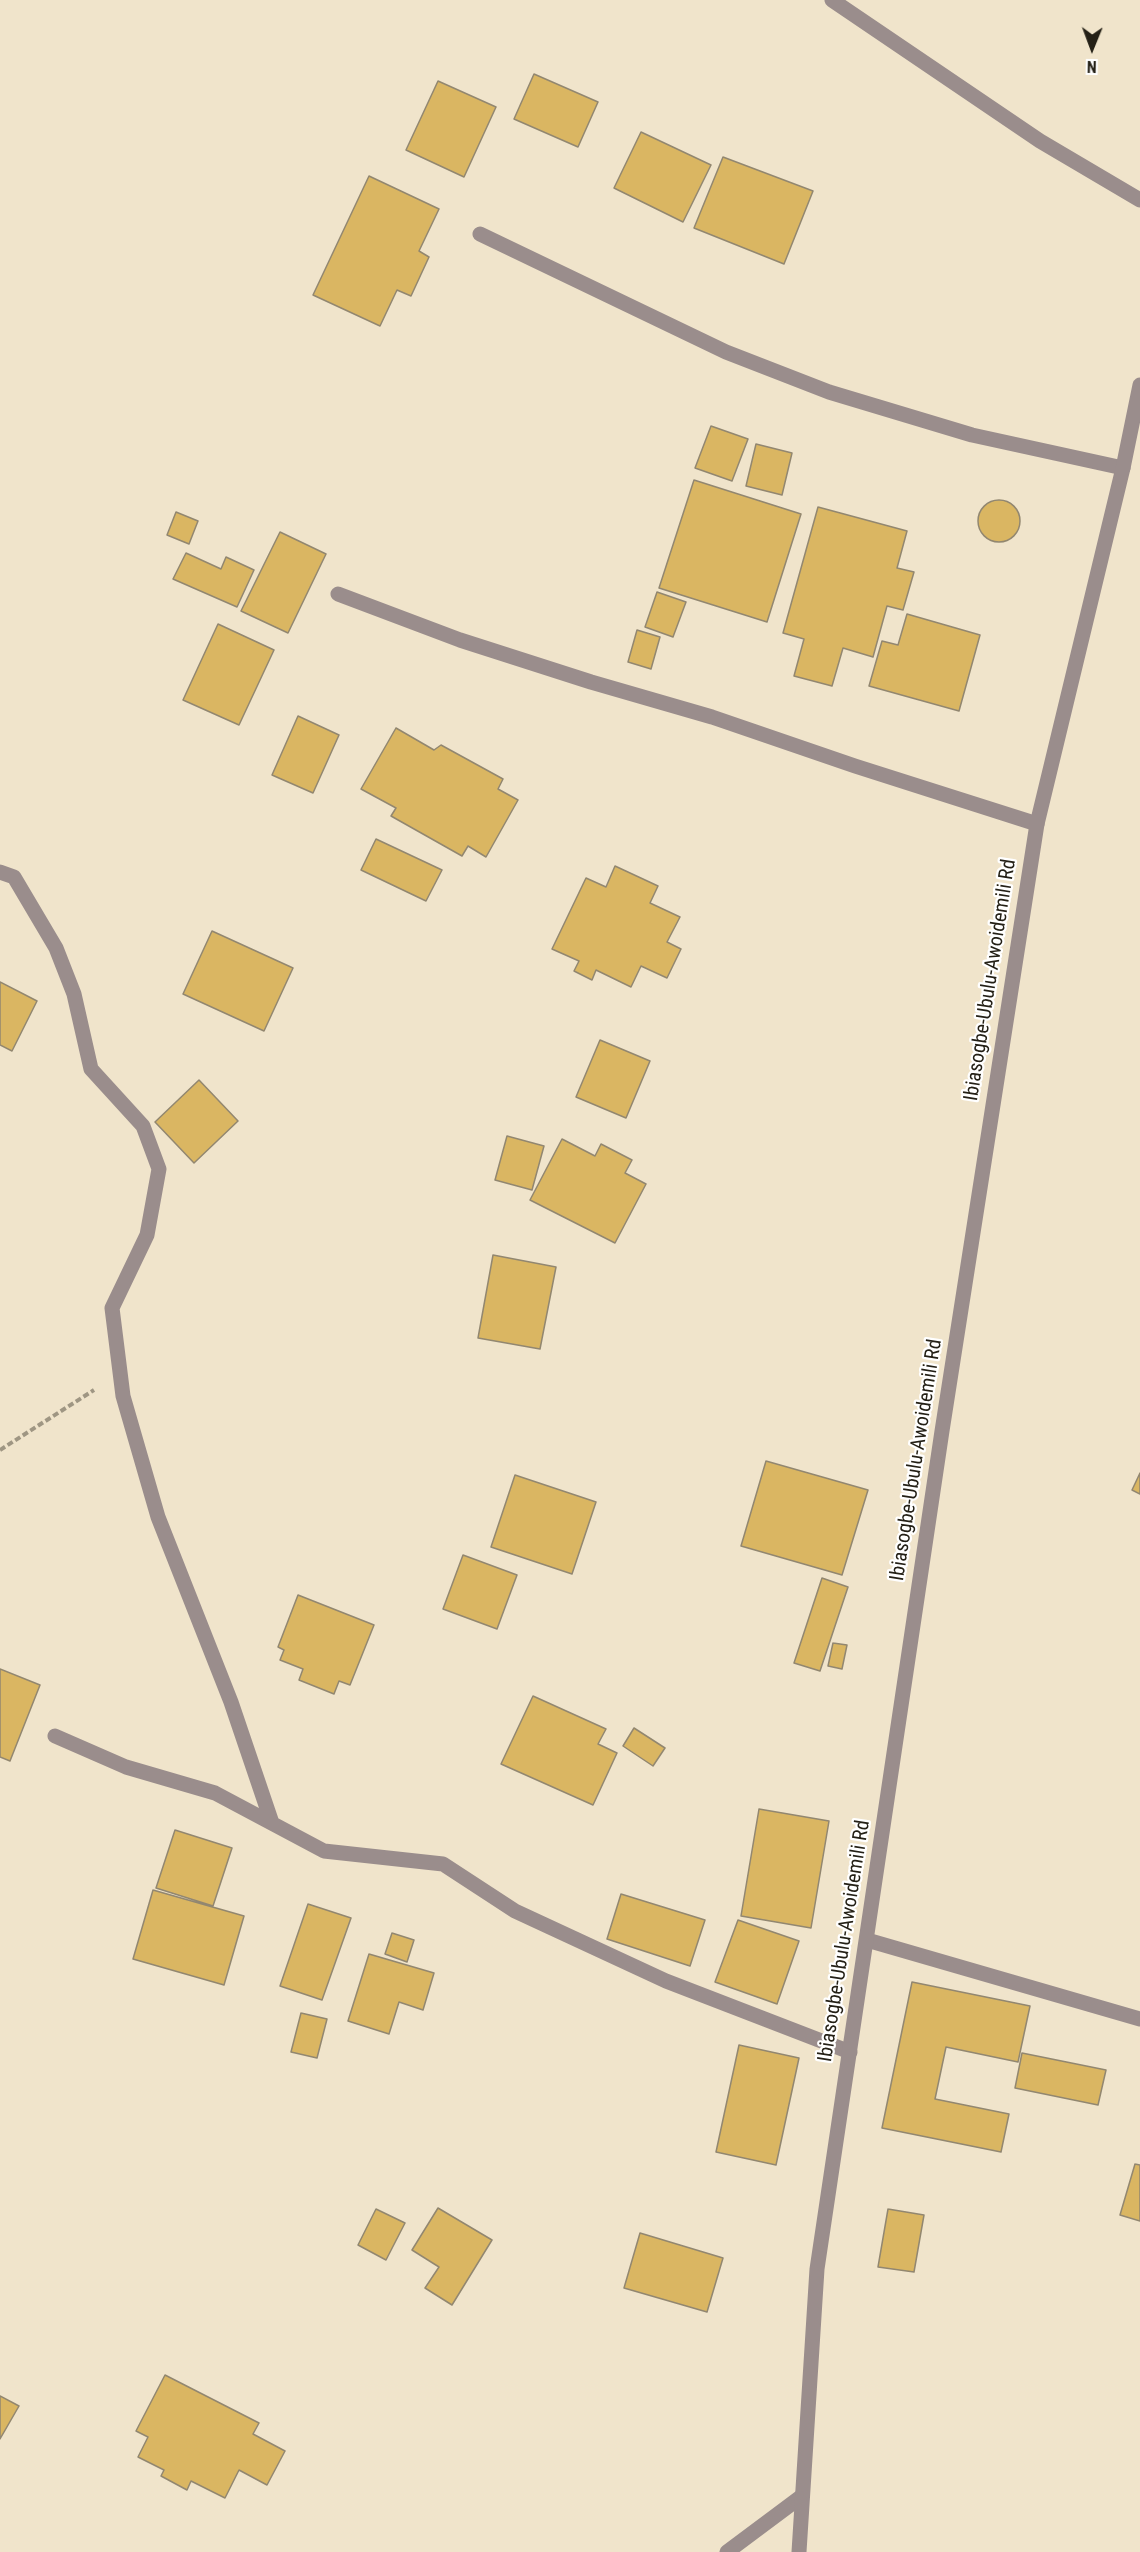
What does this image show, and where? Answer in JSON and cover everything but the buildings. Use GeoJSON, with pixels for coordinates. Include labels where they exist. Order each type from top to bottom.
{"type":"FeatureCollection","features":[{"type":"Feature","properties":{"kind":"street"},"geometry":{"type":"LineString","coordinates":[[832,0],[1040,141],[1140,200]]}},
{"type":"Feature","properties":{"kind":"street"},"geometry":{"type":"LineString","coordinates":[[480,234],[726,352],[829,392],[972,435],[1123,468]]}},
{"type":"Feature","properties":{"kind":"street","name":"Ibiasogbe-Ubulu-Awoidemili Rd"},"geometry":{"type":"LineString","coordinates":[[799,2552],[817,2269],[942,1431],[1037,824],[1123,468],[1140,385]]}},
{"type":"Feature","properties":{"kind":"street"},"geometry":{"type":"LineString","coordinates":[[338,594],[460,640],[711,717],[1037,824]]}},
{"type":"Feature","properties":{"kind":"street"},"geometry":{"type":"LineString","coordinates":[[0,872],[14,877],[56,948],[74,994],[91,1070],[143,1126],[159,1169],[147,1235],[112,1308],[123,1396],[158,1517],[231,1702],[272,1823]]}},
{"type":"Feature","properties":{"kind":"street"},"geometry":{"type":"LineString","coordinates":[[55,1736],[126,1767],[215,1793],[324,1851],[444,1864],[515,1911],[666,1981],[850,2052]]}},
{"type":"Feature","properties":{"kind":"street"},"geometry":{"type":"LineString","coordinates":[[867,1940],[1140,2019]]}},
{"type":"Feature","properties":{"kind":"street"},"geometry":{"type":"LineString","coordinates":[[727,2552],[802,2496]]}},
{"type":"Feature","properties":{"kind":"path"},"geometry":{"type":"LineString","coordinates":[[0,1450],[120,1374]]}}]}
